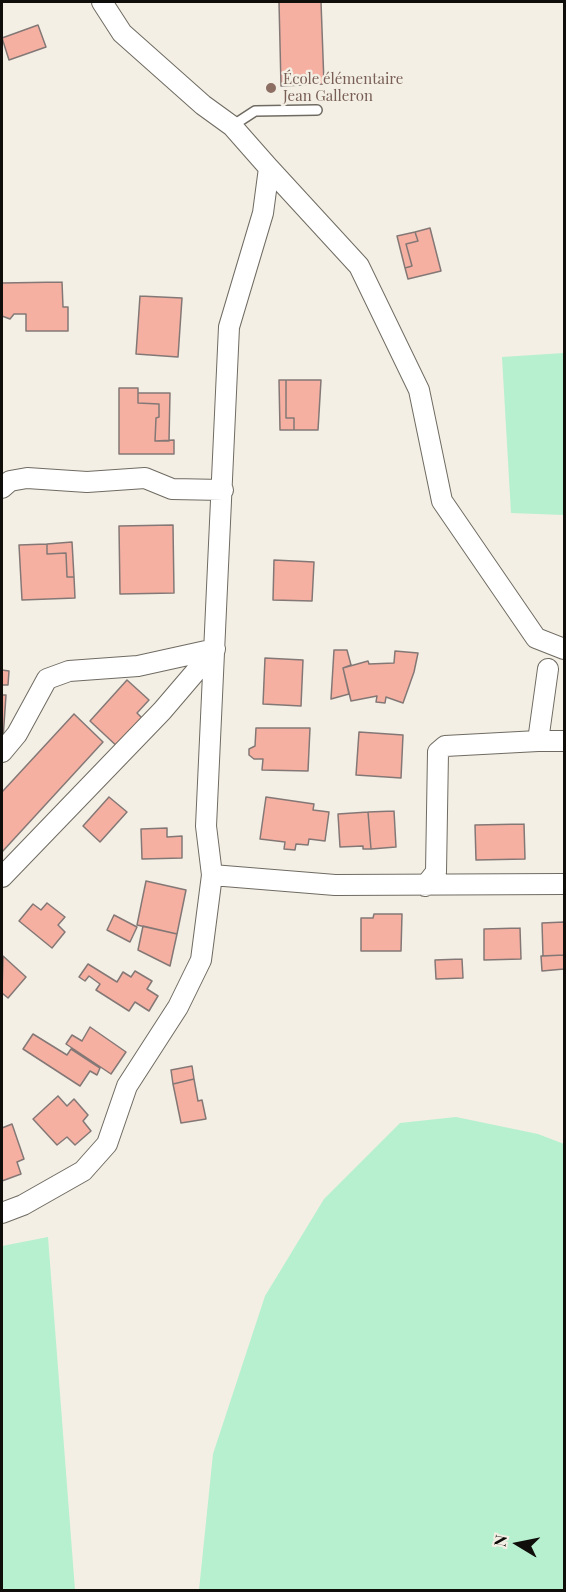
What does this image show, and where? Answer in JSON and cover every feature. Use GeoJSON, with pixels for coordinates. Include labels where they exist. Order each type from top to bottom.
{"type":"FeatureCollection","features":[{"type":"Feature","properties":{"kind":"street"},"geometry":{"type":"LineString","coordinates":[[102,2],[122,33],[203,105],[232,126],[359,266],[419,390],[442,501],[536,638],[564,649]]}},
{"type":"Feature","properties":{"kind":"street"},"geometry":{"type":"LineString","coordinates":[[2,1213],[23,1205],[83,1172],[106,1144],[127,1086],[178,1007],[201,960],[212,875],[206,826],[229,327],[263,213],[269,168]]}},
{"type":"Feature","properties":{"kind":"street"},"geometry":{"type":"LineString","coordinates":[[2,488],[10,481],[27,478],[87,482],[145,478],[172,489],[223,490]]}},
{"type":"Feature","properties":{"kind":"street"},"geometry":{"type":"LineString","coordinates":[[2,753],[17,734],[47,679],[69,671],[138,666],[215,649]]}},
{"type":"Feature","properties":{"kind":"street"},"geometry":{"type":"LineString","coordinates":[[2,877],[162,711],[215,649]]}},
{"type":"Feature","properties":{"kind":"street"},"geometry":{"type":"LineString","coordinates":[[538,741],[548,669]]}},
{"type":"Feature","properties":{"kind":"street"},"geometry":{"type":"LineString","coordinates":[[425,886],[436,872],[438,752],[445,746],[564,741]]}},
{"type":"Feature","properties":{"kind":"street"},"geometry":{"type":"LineString","coordinates":[[212,875],[335,885],[564,884]]}},
{"type":"Feature","properties":{"kind":"lane"},"geometry":{"type":"LineString","coordinates":[[232,126],[255,111],[317,110]]}},
{"type":"Feature","properties":{"kind":"green space"},"geometry":{"type":"Polygon","coordinates":[[[564,353],[564,515],[511,513],[502,357],[564,353]]]}},
{"type":"Feature","properties":{"kind":"green space"},"geometry":{"type":"Polygon","coordinates":[[[456,1117],[538,1134],[564,1144],[564,1590],[199,1590],[213,1454],[265,1296],[324,1199],[400,1123],[456,1117]]]}},
{"type":"Feature","properties":{"kind":"green space"},"geometry":{"type":"Polygon","coordinates":[[[48,1237],[75,1590],[2,1590],[2,1246],[48,1237]]]}},
{"type":"Feature","properties":{"kind":"building"},"geometry":{"type":"Polygon","coordinates":[[[279,2],[321,2],[324,84],[281,86],[279,2]]]}},
{"type":"Feature","properties":{"kind":"building"},"geometry":{"type":"Polygon","coordinates":[[[38,25],[46,47],[9,60],[2,38],[38,25]]]}},
{"type":"Feature","properties":{"kind":"building"},"geometry":{"type":"Polygon","coordinates":[[[430,228],[441,271],[408,279],[405,268],[412,266],[406,244],[418,241],[415,232],[430,228]]]}},
{"type":"Feature","properties":{"kind":"building"},"geometry":{"type":"Polygon","coordinates":[[[415,232],[418,241],[406,244],[412,266],[405,268],[397,236],[415,232]]]}},
{"type":"Feature","properties":{"kind":"building"},"geometry":{"type":"Polygon","coordinates":[[[62,282],[63,307],[68,307],[68,331],[26,331],[26,314],[14,314],[10,319],[2,316],[2,283],[62,282]]]}},
{"type":"Feature","properties":{"kind":"building"},"geometry":{"type":"Polygon","coordinates":[[[140,296],[182,298],[178,357],[136,354],[140,296]]]}},
{"type":"Feature","properties":{"kind":"building"},"geometry":{"type":"Polygon","coordinates":[[[279,380],[286,380],[286,418],[294,418],[294,430],[280,430],[279,380]]]}},
{"type":"Feature","properties":{"kind":"building"},"geometry":{"type":"Polygon","coordinates":[[[286,380],[321,380],[318,430],[294,430],[294,418],[286,418],[286,380]]]}},
{"type":"Feature","properties":{"kind":"building"},"geometry":{"type":"Polygon","coordinates":[[[119,388],[138,388],[138,403],[159,404],[155,441],[174,440],[174,454],[119,454],[119,388]]]}},
{"type":"Feature","properties":{"kind":"building"},"geometry":{"type":"Polygon","coordinates":[[[138,393],[170,393],[169,441],[155,441],[159,404],[138,403],[138,393]]]}},
{"type":"Feature","properties":{"kind":"building"},"geometry":{"type":"Polygon","coordinates":[[[173,525],[174,593],[120,594],[119,526],[173,525]]]}},
{"type":"Feature","properties":{"kind":"building"},"geometry":{"type":"Polygon","coordinates":[[[72,542],[74,577],[67,577],[66,553],[47,554],[47,544],[72,542]]]}},
{"type":"Feature","properties":{"kind":"building"},"geometry":{"type":"Polygon","coordinates":[[[47,544],[47,554],[66,553],[67,577],[74,577],[75,598],[22,600],[19,545],[47,544]]]}},
{"type":"Feature","properties":{"kind":"building"},"geometry":{"type":"Polygon","coordinates":[[[274,560],[314,562],[312,601],[273,600],[274,560]]]}},
{"type":"Feature","properties":{"kind":"building"},"geometry":{"type":"Polygon","coordinates":[[[334,650],[347,650],[351,665],[343,668],[349,694],[331,699],[334,650]]]}},
{"type":"Feature","properties":{"kind":"building"},"geometry":{"type":"Polygon","coordinates":[[[395,651],[418,653],[403,703],[386,697],[385,703],[376,702],[377,696],[351,701],[343,668],[368,661],[369,664],[394,663],[395,651]]]}},
{"type":"Feature","properties":{"kind":"building"},"geometry":{"type":"Polygon","coordinates":[[[265,658],[303,660],[301,706],[263,704],[265,658]]]}},
{"type":"Feature","properties":{"kind":"building"},"geometry":{"type":"Polygon","coordinates":[[[2,670],[9,671],[8,685],[2,685],[2,670]]]}},
{"type":"Feature","properties":{"kind":"building"},"geometry":{"type":"Polygon","coordinates":[[[127,680],[149,700],[137,713],[145,721],[120,749],[90,721],[127,680]]]}},
{"type":"Feature","properties":{"kind":"building"},"geometry":{"type":"Polygon","coordinates":[[[2,695],[6,695],[3,739],[2,739],[2,695]]]}},
{"type":"Feature","properties":{"kind":"building"},"geometry":{"type":"Polygon","coordinates":[[[74,714],[103,742],[2,852],[2,792],[74,714]]]}},
{"type":"Feature","properties":{"kind":"building"},"geometry":{"type":"Polygon","coordinates":[[[256,728],[310,728],[308,771],[262,770],[263,759],[254,759],[249,755],[249,749],[255,746],[256,728]]]}},
{"type":"Feature","properties":{"kind":"building"},"geometry":{"type":"Polygon","coordinates":[[[359,732],[403,735],[401,778],[356,775],[359,732]]]}},
{"type":"Feature","properties":{"kind":"building"},"geometry":{"type":"Polygon","coordinates":[[[109,797],[127,812],[100,842],[83,826],[109,797]]]}},
{"type":"Feature","properties":{"kind":"building"},"geometry":{"type":"Polygon","coordinates":[[[266,797],[314,804],[313,810],[329,812],[325,841],[309,839],[308,845],[296,844],[295,850],[284,849],[285,842],[260,839],[266,797]]]}},
{"type":"Feature","properties":{"kind":"building"},"geometry":{"type":"Polygon","coordinates":[[[394,811],[396,847],[371,849],[368,812],[394,811]]]}},
{"type":"Feature","properties":{"kind":"building"},"geometry":{"type":"Polygon","coordinates":[[[368,812],[371,849],[363,849],[363,846],[340,847],[338,814],[368,812]]]}},
{"type":"Feature","properties":{"kind":"building"},"geometry":{"type":"Polygon","coordinates":[[[524,824],[525,859],[476,860],[475,825],[524,824]]]}},
{"type":"Feature","properties":{"kind":"building"},"geometry":{"type":"Polygon","coordinates":[[[167,828],[167,837],[182,836],[182,858],[142,859],[141,829],[167,828]]]}},
{"type":"Feature","properties":{"kind":"building"},"geometry":{"type":"Polygon","coordinates":[[[146,881],[186,890],[177,934],[137,925],[146,881]]]}},
{"type":"Feature","properties":{"kind":"building"},"geometry":{"type":"Polygon","coordinates":[[[47,903],[65,917],[58,925],[65,932],[52,948],[19,921],[33,904],[41,910],[47,903]]]}},
{"type":"Feature","properties":{"kind":"building"},"geometry":{"type":"Polygon","coordinates":[[[374,914],[402,914],[401,951],[361,951],[361,918],[373,918],[374,914]]]}},
{"type":"Feature","properties":{"kind":"building"},"geometry":{"type":"Polygon","coordinates":[[[114,915],[137,927],[130,942],[107,930],[114,915]]]}},
{"type":"Feature","properties":{"kind":"building"},"geometry":{"type":"Polygon","coordinates":[[[564,922],[564,955],[543,956],[542,923],[564,922]]]}},
{"type":"Feature","properties":{"kind":"building"},"geometry":{"type":"Polygon","coordinates":[[[143,926],[177,934],[170,966],[138,950],[143,926]]]}},
{"type":"Feature","properties":{"kind":"building"},"geometry":{"type":"Polygon","coordinates":[[[520,928],[521,959],[484,960],[484,929],[520,928]]]}},
{"type":"Feature","properties":{"kind":"building"},"geometry":{"type":"Polygon","coordinates":[[[564,955],[564,969],[542,971],[541,956],[564,955]]]}},
{"type":"Feature","properties":{"kind":"building"},"geometry":{"type":"Polygon","coordinates":[[[3,956],[26,977],[8,998],[2,993],[3,956]]]}},
{"type":"Feature","properties":{"kind":"building"},"geometry":{"type":"Polygon","coordinates":[[[462,959],[463,978],[436,979],[435,960],[462,959]]]}},
{"type":"Feature","properties":{"kind":"building"},"geometry":{"type":"Polygon","coordinates":[[[88,964],[117,982],[123,972],[131,977],[135,971],[152,981],[147,989],[158,996],[149,1011],[135,1002],[129,1011],[96,990],[100,984],[89,976],[85,981],[79,977],[88,964]]]}},
{"type":"Feature","properties":{"kind":"building"},"geometry":{"type":"Polygon","coordinates":[[[90,1027],[126,1052],[111,1074],[66,1044],[72,1035],[82,1041],[90,1027]]]}},
{"type":"Feature","properties":{"kind":"building"},"geometry":{"type":"Polygon","coordinates":[[[33,1034],[67,1055],[71,1049],[100,1068],[97,1075],[90,1071],[80,1086],[23,1049],[33,1034]]]}},
{"type":"Feature","properties":{"kind":"building"},"geometry":{"type":"Polygon","coordinates":[[[192,1066],[194,1079],[173,1084],[171,1070],[192,1066]]]}},
{"type":"Feature","properties":{"kind":"building"},"geometry":{"type":"Polygon","coordinates":[[[194,1079],[198,1101],[202,1100],[206,1119],[181,1123],[173,1084],[194,1079]]]}},
{"type":"Feature","properties":{"kind":"building"},"geometry":{"type":"Polygon","coordinates":[[[58,1096],[67,1106],[74,1099],[88,1115],[83,1121],[91,1131],[75,1145],[67,1137],[57,1145],[33,1119],[58,1096]]]}},
{"type":"Feature","properties":{"kind":"building"},"geometry":{"type":"Polygon","coordinates":[[[12,1124],[24,1159],[17,1162],[21,1174],[2,1181],[2,1128],[12,1124]]]}},
{"type":"Feature","properties":{"kind":"place","name":"École élémentaire Jean Galleron"},"geometry":{"type":"Point","coordinates":[271,88]}}]}
